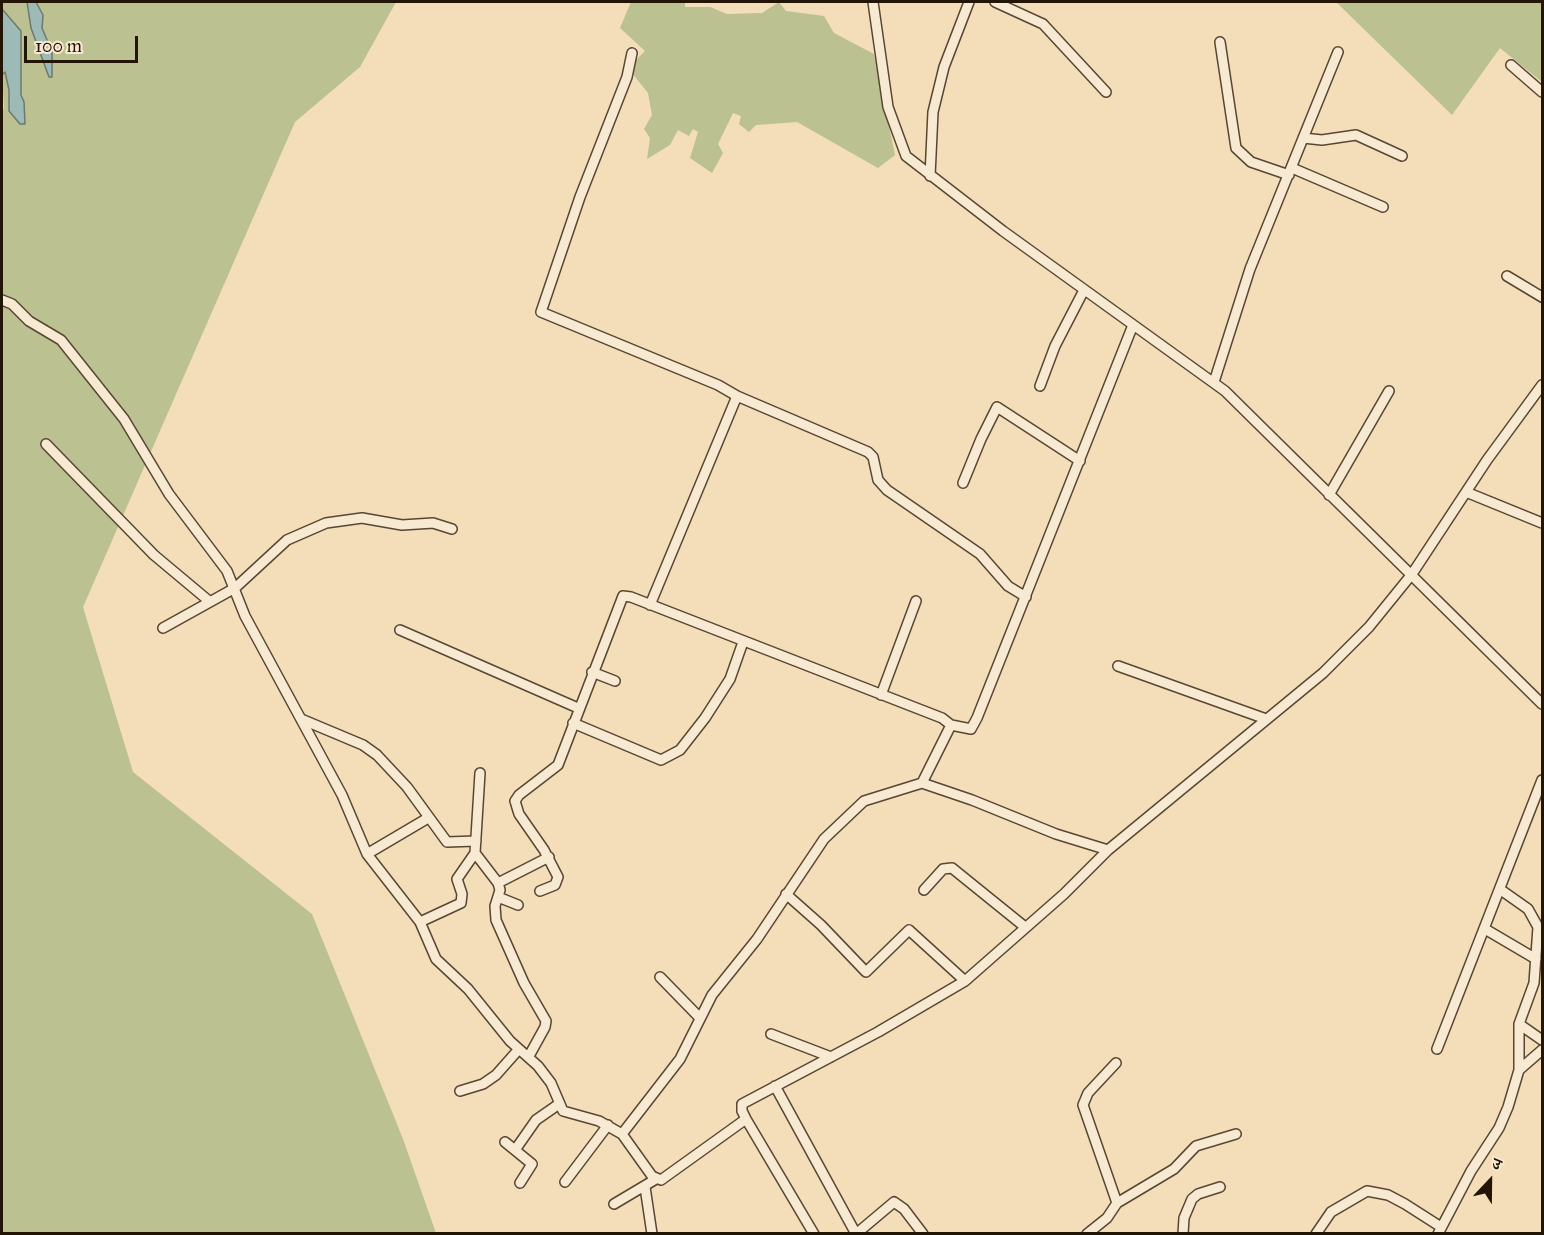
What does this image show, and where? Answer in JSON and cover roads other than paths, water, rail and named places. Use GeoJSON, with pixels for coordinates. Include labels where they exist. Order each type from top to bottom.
{"type":"FeatureCollection","features":[{"type":"Feature","properties":{"kind":"street"},"geometry":{"type":"LineString","coordinates":[[873,2],[877,42],[894,128],[906,156],[1084,290],[1214,382],[1542,704]]}},
{"type":"Feature","properties":{"kind":"street"},"geometry":{"type":"LineString","coordinates":[[930,176],[933,112],[944,67],[969,2]]}},
{"type":"Feature","properties":{"kind":"street"},"geometry":{"type":"LineString","coordinates":[[995,2],[1043,24],[1106,92]]}},
{"type":"Feature","properties":{"kind":"street"},"geometry":{"type":"LineString","coordinates":[[1220,42],[1236,148],[1251,162],[1290,171],[1383,207]]}},
{"type":"Feature","properties":{"kind":"street"},"geometry":{"type":"LineString","coordinates":[[1214,382],[1250,269],[1338,52]]}},
{"type":"Feature","properties":{"kind":"street"},"geometry":{"type":"LineString","coordinates":[[632,53],[627,77],[584,187],[541,312],[718,385],[737,396],[868,452],[873,457],[878,480],[887,490],[980,554],[1008,586],[1026,597]]}},
{"type":"Feature","properties":{"kind":"street"},"geometry":{"type":"LineString","coordinates":[[1511,65],[1542,92]]}},
{"type":"Feature","properties":{"kind":"street"},"geometry":{"type":"LineString","coordinates":[[1303,138],[1322,140],[1356,135],[1402,156]]}},
{"type":"Feature","properties":{"kind":"street"},"geometry":{"type":"LineString","coordinates":[[1507,276],[1542,297]]}},
{"type":"Feature","properties":{"kind":"street"},"geometry":{"type":"LineString","coordinates":[[1040,386],[1055,346],[1084,290]]}},
{"type":"Feature","properties":{"kind":"street"},"geometry":{"type":"LineString","coordinates":[[2,300],[12,304],[29,321],[52,333],[70,349],[124,419],[169,494],[227,571],[245,616],[342,795],[367,854],[420,922],[436,959],[468,989],[519,1049],[529,1056],[551,1083],[559,1104],[567,1114],[591,1118],[622,1134],[656,1179]]}},
{"type":"Feature","properties":{"kind":"street"},"geometry":{"type":"LineString","coordinates":[[540,891],[555,885],[559,880],[549,857],[519,814],[515,801],[519,795],[558,765],[623,596],[942,718],[951,725],[967,729],[973,727],[1133,325]]}},
{"type":"Feature","properties":{"kind":"street"},"geometry":{"type":"LineString","coordinates":[[814,1233],[746,1119],[742,1111],[742,1104],[878,1032],[965,981],[1108,850],[1348,650],[1412,574],[1466,492],[1542,385]]}},
{"type":"Feature","properties":{"kind":"street"},"geometry":{"type":"LineString","coordinates":[[1329,495],[1389,391]]}},
{"type":"Feature","properties":{"kind":"street"},"geometry":{"type":"LineString","coordinates":[[650,605],[737,396]]}},
{"type":"Feature","properties":{"kind":"street"},"geometry":{"type":"LineString","coordinates":[[963,483],[997,407],[1080,461]]}},
{"type":"Feature","properties":{"kind":"street"},"geometry":{"type":"LineString","coordinates":[[46,444],[154,555],[208,601]]}},
{"type":"Feature","properties":{"kind":"street"},"geometry":{"type":"LineString","coordinates":[[1466,492],[1542,523]]}},
{"type":"Feature","properties":{"kind":"street"},"geometry":{"type":"LineString","coordinates":[[163,627],[235,588],[287,540],[327,522],[362,518],[402,525],[433,523],[452,529]]}},
{"type":"Feature","properties":{"kind":"street"},"geometry":{"type":"LineString","coordinates":[[880,695],[916,601]]}},
{"type":"Feature","properties":{"kind":"street"},"geometry":{"type":"LineString","coordinates":[[400,630],[578,708]]}},
{"type":"Feature","properties":{"kind":"street"},"geometry":{"type":"LineString","coordinates":[[573,723],[661,760],[680,750],[705,718],[730,679],[743,642]]}},
{"type":"Feature","properties":{"kind":"street"},"geometry":{"type":"LineString","coordinates":[[1118,666],[1266,719]]}},
{"type":"Feature","properties":{"kind":"street"},"geometry":{"type":"LineString","coordinates":[[592,672],[615,681]]}},
{"type":"Feature","properties":{"kind":"street"},"geometry":{"type":"LineString","coordinates":[[301,718],[363,745],[377,755],[402,781],[428,818],[450,843],[476,842]]}},
{"type":"Feature","properties":{"kind":"street"},"geometry":{"type":"LineString","coordinates":[[921,783],[951,725]]}},
{"type":"Feature","properties":{"kind":"street"},"geometry":{"type":"LineString","coordinates":[[420,922],[455,908],[461,903],[462,894],[457,879],[475,853],[480,773]]}},
{"type":"Feature","properties":{"kind":"street"},"geometry":{"type":"LineString","coordinates":[[1437,1048],[1501,890],[1542,780]]}},
{"type":"Feature","properties":{"kind":"street"},"geometry":{"type":"LineString","coordinates":[[622,1134],[680,1059],[699,1017],[716,988],[757,939],[824,839],[864,801],[921,783],[972,800],[1056,834],[1108,850]]}},
{"type":"Feature","properties":{"kind":"street"},"geometry":{"type":"LineString","coordinates":[[367,854],[428,818]]}},
{"type":"Feature","properties":{"kind":"street"},"geometry":{"type":"LineString","coordinates":[[475,853],[498,883],[498,897],[494,912],[498,927],[524,983],[546,1021],[545,1028],[529,1056]]}},
{"type":"Feature","properties":{"kind":"street"},"geometry":{"type":"LineString","coordinates":[[498,883],[549,857]]}},
{"type":"Feature","properties":{"kind":"street"},"geometry":{"type":"LineString","coordinates":[[924,890],[943,869],[952,868],[1025,927]]}},
{"type":"Feature","properties":{"kind":"street"},"geometry":{"type":"LineString","coordinates":[[1317,1233],[1331,1212],[1367,1191],[1381,1193],[1405,1204],[1440,1230],[1471,1171],[1504,1119],[1519,1070],[1519,1024],[1534,983],[1539,934],[1534,917],[1523,905],[1501,890]]}},
{"type":"Feature","properties":{"kind":"street"},"geometry":{"type":"LineString","coordinates":[[786,894],[821,925],[866,972],[909,930],[965,981]]}},
{"type":"Feature","properties":{"kind":"street"},"geometry":{"type":"LineString","coordinates":[[498,897],[518,904]]}},
{"type":"Feature","properties":{"kind":"street"},"geometry":{"type":"LineString","coordinates":[[1485,929],[1536,959]]}},
{"type":"Feature","properties":{"kind":"street"},"geometry":{"type":"LineString","coordinates":[[660,977],[699,1017]]}},
{"type":"Feature","properties":{"kind":"street"},"geometry":{"type":"LineString","coordinates":[[1519,1024],[1542,1040]]}},
{"type":"Feature","properties":{"kind":"street"},"geometry":{"type":"LineString","coordinates":[[771,1034],[831,1057]]}},
{"type":"Feature","properties":{"kind":"street"},"geometry":{"type":"LineString","coordinates":[[460,1091],[483,1084],[496,1075],[519,1049]]}},
{"type":"Feature","properties":{"kind":"street"},"geometry":{"type":"LineString","coordinates":[[1519,1070],[1542,1050]]}},
{"type":"Feature","properties":{"kind":"street"},"geometry":{"type":"LineString","coordinates":[[1116,1063],[1088,1093],[1083,1105],[1117,1203]]}},
{"type":"Feature","properties":{"kind":"street"},"geometry":{"type":"LineString","coordinates":[[775,1086],[856,1233],[894,1202],[904,1209],[923,1233]]}},
{"type":"Feature","properties":{"kind":"street"},"geometry":{"type":"LineString","coordinates":[[515,1150],[536,1120],[559,1104]]}},
{"type":"Feature","properties":{"kind":"street"},"geometry":{"type":"LineString","coordinates":[[614,1204],[645,1188],[656,1179],[665,1179],[746,1119]]}},
{"type":"Feature","properties":{"kind":"street"},"geometry":{"type":"LineString","coordinates":[[565,1182],[608,1125]]}},
{"type":"Feature","properties":{"kind":"street"},"geometry":{"type":"LineString","coordinates":[[1087,1233],[1107,1218],[1117,1203],[1174,1169],[1191,1150],[1202,1142],[1236,1134]]}},
{"type":"Feature","properties":{"kind":"street"},"geometry":{"type":"LineString","coordinates":[[505,1142],[532,1164],[520,1183]]}},
{"type":"Feature","properties":{"kind":"street"},"geometry":{"type":"LineString","coordinates":[[1183,1233],[1184,1218],[1192,1199],[1198,1194],[1220,1187]]}},
{"type":"Feature","properties":{"kind":"street"},"geometry":{"type":"LineString","coordinates":[[645,1188],[652,1233]]}},
{"type":"Feature","properties":{"kind":"water"},"geometry":{"type":"Polygon","coordinates":[[[27,2],[36,2],[43,15],[42,28],[52,52],[52,77],[49,77],[31,28],[27,2]]]}},
{"type":"Feature","properties":{"kind":"water"},"geometry":{"type":"Polygon","coordinates":[[[2,9],[21,31],[21,95],[24,102],[25,124],[20,124],[9,111],[9,90],[5,72],[2,75],[2,9]]]}}]}
